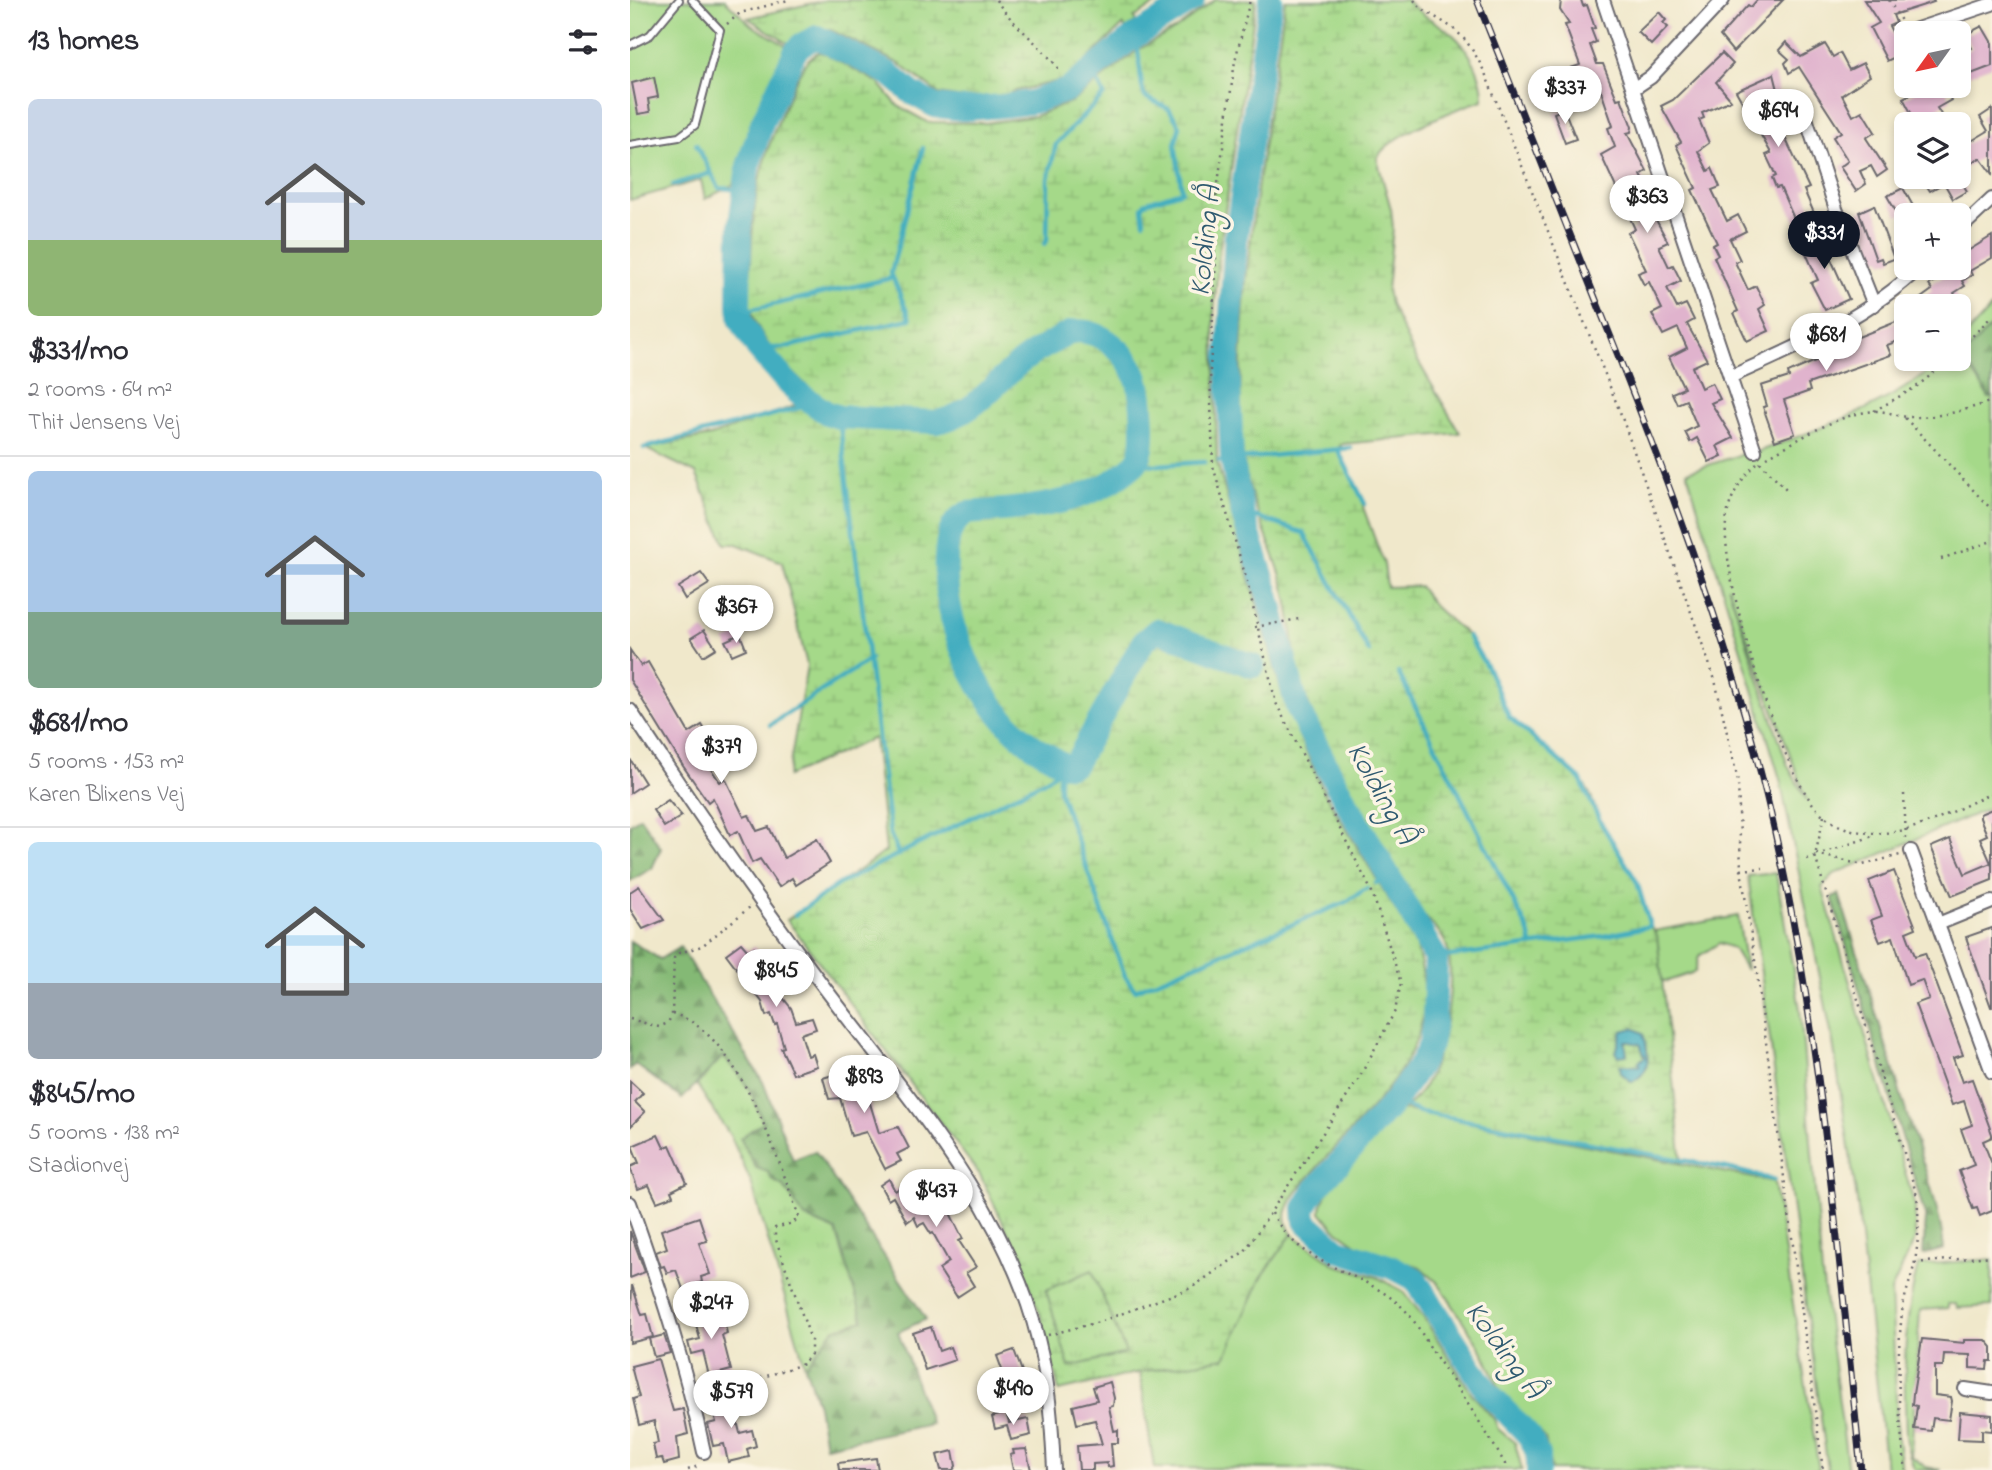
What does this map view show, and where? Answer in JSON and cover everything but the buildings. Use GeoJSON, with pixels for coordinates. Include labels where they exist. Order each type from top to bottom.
{"type":"FeatureCollection","features":[{"type":"Feature","properties":{"kind":"street"},"geometry":{"type":"LineString","coordinates":[[1603,0],[1757,456]]}},
{"type":"Feature","properties":{"kind":"street"},"geometry":{"type":"LineString","coordinates":[[1633,89],[1651,77],[1723,0]]}},
{"type":"Feature","properties":{"kind":"street"},"geometry":{"type":"LineString","coordinates":[[1943,21],[1992,4]]}},
{"type":"Feature","properties":{"kind":"street"},"geometry":{"type":"LineString","coordinates":[[1800,100],[1836,209],[1874,305]]}},
{"type":"Feature","properties":{"kind":"street"},"geometry":{"type":"LineString","coordinates":[[1971,219],[1992,199]]}},
{"type":"Feature","properties":{"kind":"street"},"geometry":{"type":"LineString","coordinates":[[1730,377],[1836,329],[1874,305],[1904,280]]}},
{"type":"Feature","properties":{"kind":"street"},"geometry":{"type":"LineString","coordinates":[[630,710],[707,828],[981,1200],[1024,1293],[1038,1337],[1046,1376],[1055,1470]]}},
{"type":"Feature","properties":{"kind":"street"},"geometry":{"type":"LineString","coordinates":[[1911,851],[1992,1072]]}},
{"type":"Feature","properties":{"kind":"street"},"geometry":{"type":"LineString","coordinates":[[1938,925],[1992,902]]}},
{"type":"Feature","properties":{"kind":"street"},"geometry":{"type":"LineString","coordinates":[[630,1203],[693,1400],[704,1451]]}},
{"type":"Feature","properties":{"kind":"street"},"geometry":{"type":"LineString","coordinates":[[1965,1389],[1992,1393]]}},
{"type":"Feature","properties":{"kind":"lane"},"geometry":{"type":"LineString","coordinates":[[630,45],[650,35],[678,0]]}},
{"type":"Feature","properties":{"kind":"lane"},"geometry":{"type":"LineString","coordinates":[[630,145],[679,137],[695,125],[720,30],[692,0]]}},
{"type":"Feature","properties":{"kind":"path"},"geometry":{"type":"LineString","coordinates":[[720,30],[740,13],[788,0]]}},
{"type":"Feature","properties":{"kind":"path"},"geometry":{"type":"LineString","coordinates":[[996,0],[1004,12],[1042,46],[1061,72]]}},
{"type":"Feature","properties":{"kind":"path"},"geometry":{"type":"LineString","coordinates":[[1038,1337],[1099,1322],[1192,1288],[1245,1251],[1358,1080],[1395,1011],[1401,983],[1372,892],[1276,703],[1211,457],[1210,370],[1216,259],[1211,234],[1217,172],[1235,61],[1250,0]]}},
{"type":"Feature","properties":{"kind":"path"},"geometry":{"type":"LineString","coordinates":[[1414,0],[1420,8],[1455,30],[1471,47],[1485,73],[1615,400],[1715,680],[1729,734],[1739,792],[1741,870],[1823,1470]]}},
{"type":"Feature","properties":{"kind":"path"},"geometry":{"type":"LineString","coordinates":[[1889,0],[1901,21]]}},
{"type":"Feature","properties":{"kind":"path"},"geometry":{"type":"LineString","coordinates":[[1971,338],[1992,316]]}},
{"type":"Feature","properties":{"kind":"path"},"geometry":{"type":"LineString","coordinates":[[1936,371],[1916,387],[1874,411],[1816,430],[1757,456],[1731,496],[1726,524],[1735,602],[1791,764],[1810,800],[1825,816],[1850,830],[1880,834],[1903,832],[1992,793]]}},
{"type":"Feature","properties":{"kind":"path"},"geometry":{"type":"LineString","coordinates":[[1874,411],[1904,416],[1949,414],[1992,401]]}},
{"type":"Feature","properties":{"kind":"path"},"geometry":{"type":"LineString","coordinates":[[1904,416],[1992,510]]}},
{"type":"Feature","properties":{"kind":"path"},"geometry":{"type":"LineString","coordinates":[[1757,456],[1788,491]]}},
{"type":"Feature","properties":{"kind":"path"},"geometry":{"type":"LineString","coordinates":[[1941,559],[1992,541]]}},
{"type":"Feature","properties":{"kind":"path"},"geometry":{"type":"LineString","coordinates":[[1255,627],[1300,619]]}},
{"type":"Feature","properties":{"kind":"path"},"geometry":{"type":"LineString","coordinates":[[1903,794],[1903,832]]}},
{"type":"Feature","properties":{"kind":"path"},"geometry":{"type":"LineString","coordinates":[[1825,816],[1815,855],[1911,1170],[1919,1227],[1915,1263],[1902,1312],[1900,1341],[1899,1388],[1906,1470]]}},
{"type":"Feature","properties":{"kind":"path"},"geometry":{"type":"LineString","coordinates":[[1807,859],[1880,834]]}},
{"type":"Feature","properties":{"kind":"path"},"geometry":{"type":"LineString","coordinates":[[1821,854],[1863,865],[1911,851]]}},
{"type":"Feature","properties":{"kind":"path"},"geometry":{"type":"LineString","coordinates":[[1741,870],[1763,868]]}},
{"type":"Feature","properties":{"kind":"path"},"geometry":{"type":"LineString","coordinates":[[630,1019],[659,1027],[668,1023],[672,1014],[674,958],[679,953],[702,946],[759,900]]}},
{"type":"Feature","properties":{"kind":"path"},"geometry":{"type":"LineString","coordinates":[[672,1014],[689,1018],[697,1024],[733,1065],[770,1138],[799,1217],[793,1223],[775,1228],[775,1237],[811,1340],[811,1354],[803,1364],[693,1400]]}},
{"type":"Feature","properties":{"kind":"path"},"geometry":{"type":"LineString","coordinates":[[1272,1212],[1282,1231],[1321,1263],[1387,1295],[1406,1311],[1474,1412],[1505,1464],[1505,1470]]}},
{"type":"Feature","properties":{"kind":"path"},"geometry":{"type":"LineString","coordinates":[[1915,1263],[1992,1256]]}},
{"type":"Feature","properties":{"kind":"green space"},"geometry":{"type":"Polygon","coordinates":[[[630,0],[725,0],[751,25],[789,47],[733,185],[705,199],[701,180],[630,200],[630,0]]]}},
{"type":"Feature","properties":{"kind":"green space"},"geometry":{"type":"Polygon","coordinates":[[[826,0],[1162,0],[1134,18],[1136,22],[1126,29],[1123,25],[1079,68],[1081,72],[1072,78],[1011,92],[1011,96],[999,99],[995,96],[963,98],[939,94],[898,63],[829,29],[805,32],[789,44],[748,18],[826,0]]]}},
{"type":"Feature","properties":{"kind":"green space"},"geometry":{"type":"Polygon","coordinates":[[[1215,0],[1256,0],[1219,252],[1214,312],[1217,462],[1285,704],[1324,792],[1413,939],[1423,975],[1423,1014],[1417,1038],[1398,1075],[1293,1198],[1286,1215],[1292,1234],[1261,1278],[1225,1358],[1140,1372],[1059,1391],[1040,1314],[1011,1239],[980,1175],[787,920],[886,851],[874,738],[788,776],[807,665],[782,562],[737,544],[725,544],[696,473],[644,448],[711,436],[819,397],[787,367],[769,345],[755,320],[749,296],[756,195],[765,157],[798,76],[814,55],[819,52],[828,55],[879,83],[898,106],[927,122],[986,123],[1035,116],[1073,101],[1139,49],[1176,29],[1215,0]]]}},
{"type":"Feature","properties":{"kind":"green space"},"geometry":{"type":"Polygon","coordinates":[[[1285,0],[1407,0],[1458,39],[1478,72],[1483,100],[1442,116],[1393,141],[1377,159],[1391,209],[1393,228],[1387,290],[1390,304],[1415,356],[1460,433],[1342,444],[1338,450],[1364,503],[1363,507],[1384,564],[1387,587],[1419,586],[1433,605],[1468,636],[1488,669],[1509,717],[1580,779],[1589,792],[1601,823],[1637,882],[1650,926],[1657,935],[1682,1163],[1401,1109],[1415,1098],[1427,1082],[1443,1036],[1450,986],[1447,947],[1440,933],[1417,904],[1361,808],[1325,741],[1305,696],[1296,664],[1285,588],[1249,487],[1242,445],[1240,389],[1246,277],[1285,0]]]}},
{"type":"Feature","properties":{"kind":"green space"},"geometry":{"type":"Polygon","coordinates":[[[1992,307],[1992,807],[1834,874],[1822,887],[1915,1206],[1915,1239],[1891,1291],[1898,1440],[1902,1470],[1886,1470],[1857,1200],[1833,1042],[1780,779],[1687,472],[1745,453],[1749,455],[1851,416],[1900,391],[1928,371],[1971,371],[1971,330],[1992,307]],[[1728,586],[1788,766],[1807,801],[1728,586]]]}},
{"type":"Feature","properties":{"kind":"green space"},"geometry":{"type":"Polygon","coordinates":[[[1992,325],[1992,397],[1989,398],[1971,369],[1971,347],[1992,325]]]}},
{"type":"Feature","properties":{"kind":"green space"},"geometry":{"type":"Polygon","coordinates":[[[640,817],[661,848],[652,868],[630,881],[630,824],[640,817]]]}},
{"type":"Feature","properties":{"kind":"green space"},"geometry":{"type":"Polygon","coordinates":[[[1776,873],[1800,1009],[1822,1274],[1848,1470],[1828,1470],[1748,876],[1776,873]]]}},
{"type":"Feature","properties":{"kind":"green space"},"geometry":{"type":"Polygon","coordinates":[[[1839,894],[1929,1181],[1942,1231],[1944,1249],[1923,1255],[1926,1219],[1832,897],[1839,894]]]}},
{"type":"Feature","properties":{"kind":"green space"},"geometry":{"type":"Polygon","coordinates":[[[1738,916],[1746,970],[1733,948],[1719,943],[1699,956],[1695,972],[1665,982],[1631,967],[1597,941],[1738,916]]]}},
{"type":"Feature","properties":{"kind":"green space"},"geometry":{"type":"Polygon","coordinates":[[[630,941],[660,959],[680,947],[763,1082],[793,1160],[815,1151],[926,1319],[898,1332],[931,1424],[825,1446],[818,1406],[805,1366],[833,1330],[836,1231],[805,1218],[783,1186],[772,1180],[768,1172],[756,1168],[740,1138],[763,1122],[750,1090],[723,1056],[682,1099],[635,1064],[630,1069],[630,941]]]}},
{"type":"Feature","properties":{"kind":"green space"},"geometry":{"type":"Polygon","coordinates":[[[723,1056],[750,1090],[763,1122],[740,1138],[756,1168],[768,1172],[772,1180],[783,1186],[805,1218],[836,1231],[863,1320],[833,1330],[805,1366],[751,1182],[731,1137],[697,1085],[723,1056]]]}},
{"type":"Feature","properties":{"kind":"green space"},"geometry":{"type":"Polygon","coordinates":[[[1401,1109],[1774,1182],[1819,1470],[1551,1470],[1545,1438],[1501,1392],[1484,1354],[1439,1284],[1420,1267],[1365,1250],[1335,1229],[1321,1212],[1323,1201],[1341,1174],[1401,1109]]]}},
{"type":"Feature","properties":{"kind":"green space"},"geometry":{"type":"Polygon","coordinates":[[[1292,1234],[1336,1265],[1377,1277],[1403,1291],[1424,1318],[1472,1394],[1494,1419],[1498,1429],[1515,1443],[1522,1470],[1154,1468],[1140,1373],[1131,1374],[1141,1240],[1226,1354],[1261,1278],[1292,1234]]]}},
{"type":"Feature","properties":{"kind":"green space"},"geometry":{"type":"Polygon","coordinates":[[[1992,1259],[1992,1306],[1957,1308],[1956,1304],[1948,1304],[1948,1308],[1920,1310],[1911,1456],[1926,1467],[1941,1470],[1915,1470],[1909,1453],[1906,1436],[1905,1366],[1908,1316],[1918,1265],[1992,1259]]]}},
{"type":"Feature","properties":{"kind":"green space"},"geometry":{"type":"Polygon","coordinates":[[[1092,1270],[1126,1353],[1069,1367],[1046,1290],[1092,1270]]]}},
{"type":"Feature","properties":{"kind":"water"},"geometry":{"type":"Polygon","coordinates":[[[1633,1028],[1643,1033],[1648,1060],[1644,1072],[1632,1082],[1621,1073],[1620,1065],[1640,1066],[1638,1062],[1645,1057],[1640,1044],[1625,1041],[1627,1055],[1619,1056],[1616,1052],[1622,1031],[1633,1028]]]}},
{"type":"Feature","properties":{"kind":"waterway"},"geometry":{"type":"LineString","coordinates":[[1193,0],[1129,40],[1068,90],[1032,102],[1003,106],[964,109],[935,106],[912,93],[888,73],[817,37],[801,45],[795,52],[762,123],[748,166],[740,224],[739,305],[741,321],[757,348],[782,377],[798,393],[827,413],[839,417],[937,422],[949,419],[978,402],[1012,370],[1040,349],[1071,332],[1103,338],[1128,362],[1134,372],[1142,403],[1143,441],[1134,465],[1097,490],[1076,497],[1033,507],[967,513],[956,521],[948,538],[947,587],[951,616],[960,644],[972,672],[988,698],[1006,722],[1027,742],[1063,764],[1075,764],[1143,642],[1157,630],[1253,666]]}},
{"type":"Feature","properties":{"kind":"waterway","name":"Kolding Å"},"geometry":{"type":"LineString","coordinates":[[1271,0],[1236,237],[1228,362],[1232,460],[1243,515],[1268,594],[1297,707],[1337,786],[1436,958],[1434,1023],[1430,1045],[1420,1065],[1394,1102],[1314,1191],[1304,1208],[1305,1221],[1338,1250],[1394,1268],[1415,1279],[1488,1393],[1530,1437],[1538,1455],[1538,1470]]}},
{"type":"Feature","properties":{"kind":"waterway"},"geometry":{"type":"LineString","coordinates":[[1134,37],[1145,97],[1169,109],[1180,126],[1175,144],[1182,191],[1145,203],[1142,208],[1144,222]]}},
{"type":"Feature","properties":{"kind":"waterway"},"geometry":{"type":"LineString","coordinates":[[1044,244],[1047,241],[1048,179],[1056,144],[1104,95],[1093,72]]}},
{"type":"Feature","properties":{"kind":"waterway"},"geometry":{"type":"LineString","coordinates":[[696,144],[719,188],[743,190]]}},
{"type":"Feature","properties":{"kind":"waterway"},"geometry":{"type":"LineString","coordinates":[[757,348],[782,348],[910,319],[891,273],[923,148]]}},
{"type":"Feature","properties":{"kind":"waterway"},"geometry":{"type":"LineString","coordinates":[[673,185],[711,173]]}},
{"type":"Feature","properties":{"kind":"waterway"},"geometry":{"type":"LineString","coordinates":[[740,312],[892,278]]}},
{"type":"Feature","properties":{"kind":"waterway"},"geometry":{"type":"LineString","coordinates":[[644,448],[814,404]]}},
{"type":"Feature","properties":{"kind":"waterway"},"geometry":{"type":"LineString","coordinates":[[839,417],[890,834],[899,855]]}},
{"type":"Feature","properties":{"kind":"waterway"},"geometry":{"type":"LineString","coordinates":[[1219,461],[1351,448]]}},
{"type":"Feature","properties":{"kind":"waterway"},"geometry":{"type":"LineString","coordinates":[[1338,450],[1365,504]]}},
{"type":"Feature","properties":{"kind":"waterway"},"geometry":{"type":"LineString","coordinates":[[1135,463],[1157,465],[1205,462]]}},
{"type":"Feature","properties":{"kind":"waterway"},"geometry":{"type":"LineString","coordinates":[[1243,515],[1254,516],[1304,533],[1369,652]]}},
{"type":"Feature","properties":{"kind":"waterway"},"geometry":{"type":"LineString","coordinates":[[1436,958],[1604,936],[1650,926],[1637,882],[1601,823],[1580,779],[1509,717],[1488,669],[1468,636]]}},
{"type":"Feature","properties":{"kind":"waterway"},"geometry":{"type":"LineString","coordinates":[[770,725],[870,659]]}},
{"type":"Feature","properties":{"kind":"waterway"},"geometry":{"type":"LineString","coordinates":[[1398,672],[1529,932],[1532,945]]}},
{"type":"Feature","properties":{"kind":"waterway"},"geometry":{"type":"LineString","coordinates":[[795,915],[839,884],[1044,781],[1066,765]]}},
{"type":"Feature","properties":{"kind":"waterway"},"geometry":{"type":"LineString","coordinates":[[1070,766],[1059,777],[1059,790],[1125,976],[1135,990],[1346,902],[1367,888]]}},
{"type":"Feature","properties":{"kind":"waterway"},"geometry":{"type":"LineString","coordinates":[[1376,883],[1387,876]]}},
{"type":"Feature","properties":{"kind":"waterway"},"geometry":{"type":"LineString","coordinates":[[1394,1102],[1420,1112],[1726,1168],[1774,1180]]}},
{"type":"Feature","properties":{"kind":"railway"},"geometry":{"type":"LineString","coordinates":[[1477,0],[1690,544],[1731,668],[1766,794],[1800,961],[1825,1130],[1861,1470]]}}]}
